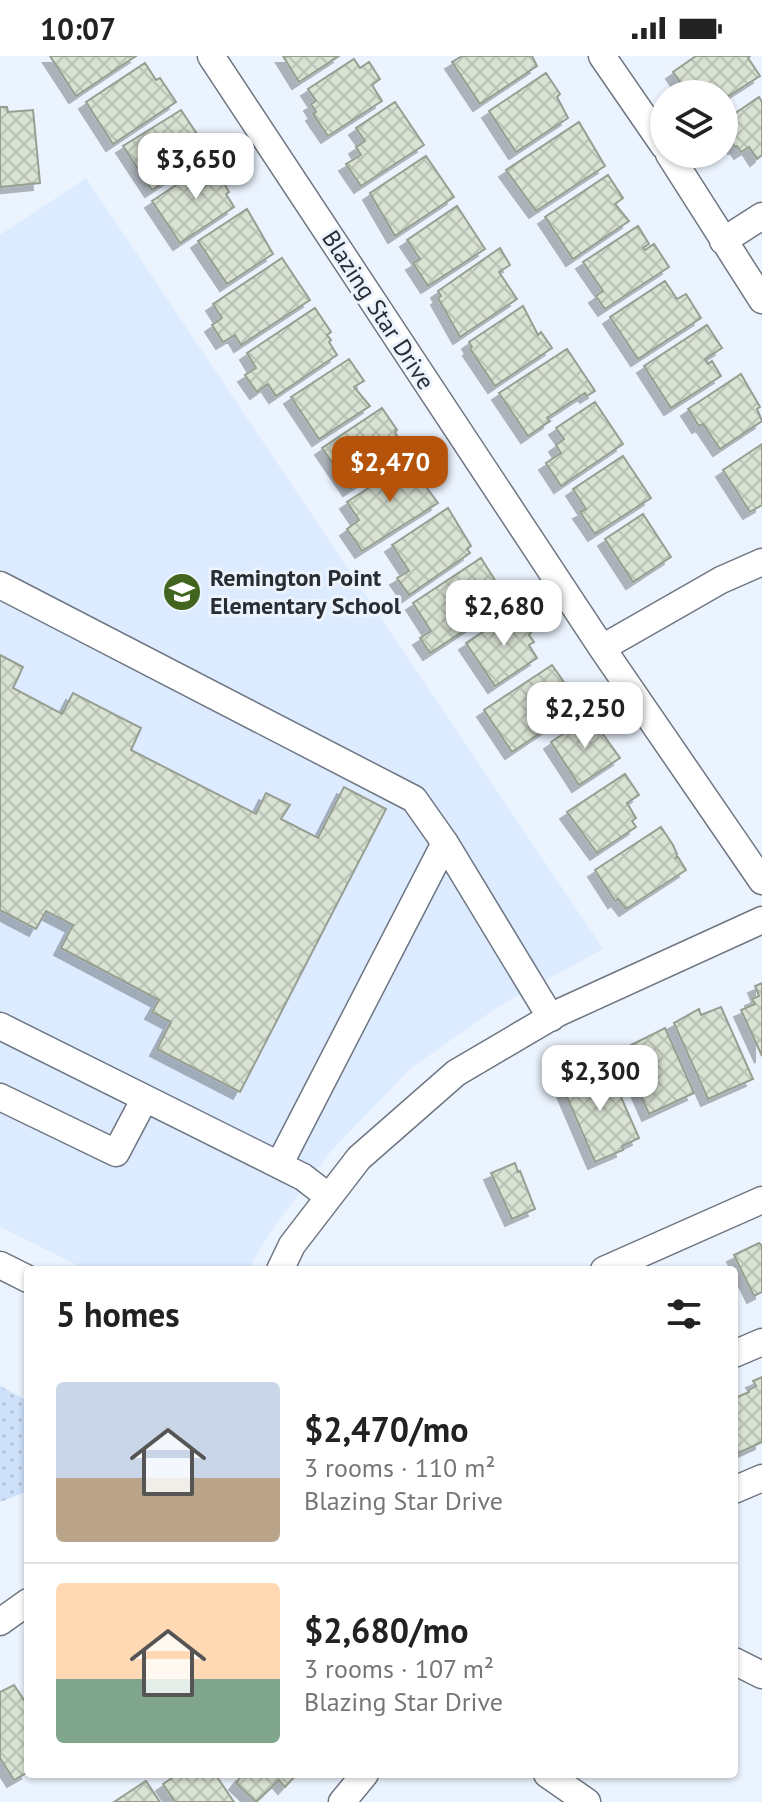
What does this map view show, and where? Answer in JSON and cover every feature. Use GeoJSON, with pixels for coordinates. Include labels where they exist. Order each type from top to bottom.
{"type":"FeatureCollection","features":[{"type":"Feature","properties":{"kind":"street","name":"Blazing Star Drive"},"geometry":{"type":"LineString","coordinates":[[211,56],[602,648],[762,881]]}},
{"type":"Feature","properties":{"kind":"street"},"geometry":{"type":"LineString","coordinates":[[602,56],[650,126]]}},
{"type":"Feature","properties":{"kind":"street"},"geometry":{"type":"LineString","coordinates":[[678,168],[762,300]]}},
{"type":"Feature","properties":{"kind":"street"},"geometry":{"type":"LineString","coordinates":[[723,241],[762,216]]}},
{"type":"Feature","properties":{"kind":"street"},"geometry":{"type":"LineString","coordinates":[[602,648],[721,580],[762,562]]}},
{"type":"Feature","properties":{"kind":"street"},"geometry":{"type":"LineString","coordinates":[[0,585],[414,799],[445,843],[551,1018]]}},
{"type":"Feature","properties":{"kind":"street"},"geometry":{"type":"LineString","coordinates":[[279,1165],[445,843]]}},
{"type":"Feature","properties":{"kind":"street"},"geometry":{"type":"LineString","coordinates":[[282,1266],[292,1245],[359,1158],[456,1073],[551,1018],[762,920]]}},
{"type":"Feature","properties":{"kind":"street"},"geometry":{"type":"LineString","coordinates":[[0,1026],[303,1177],[329,1197]]}},
{"type":"Feature","properties":{"kind":"street"},"geometry":{"type":"LineString","coordinates":[[0,1097],[116,1153],[144,1100]]}},
{"type":"Feature","properties":{"kind":"street"},"geometry":{"type":"LineString","coordinates":[[613,1266],[762,1200]]}},
{"type":"Feature","properties":{"kind":"street"},"geometry":{"type":"LineString","coordinates":[[0,1265],[24,1277]]}},
{"type":"Feature","properties":{"kind":"street"},"geometry":{"type":"LineString","coordinates":[[738,1352],[762,1342]]}},
{"type":"Feature","properties":{"kind":"street"},"geometry":{"type":"LineString","coordinates":[[738,1488],[762,1478]]}},
{"type":"Feature","properties":{"kind":"street"},"geometry":{"type":"LineString","coordinates":[[0,1622],[24,1605]]}},
{"type":"Feature","properties":{"kind":"street"},"geometry":{"type":"LineString","coordinates":[[738,1663],[762,1675]]}},
{"type":"Feature","properties":{"kind":"street"},"geometry":{"type":"LineString","coordinates":[[342,1802],[362,1778]]}},
{"type":"Feature","properties":{"kind":"street"},"geometry":{"type":"LineString","coordinates":[[553,1778],[587,1802]]}},
{"type":"Feature","properties":{"kind":"shaded area","name":"Remington Point Elementary School"},"geometry":{"type":"Polygon","coordinates":[[[86,178],[603,949],[499,1006],[410,1069],[331,1151],[271,1231],[250,1266],[79,1266],[0,1227],[0,235],[86,178]]]}},
{"type":"Feature","properties":{"kind":"shaded area"},"geometry":{"type":"Polygon","coordinates":[[[0,1386],[24,1399],[24,1493],[0,1502],[0,1386]]]}},
{"type":"Feature","properties":{"kind":"building"},"geometry":{"type":"Polygon","coordinates":[[[50,56],[136,56],[76,96],[50,56]]]}},
{"type":"Feature","properties":{"kind":"building"},"geometry":{"type":"Polygon","coordinates":[[[283,56],[339,56],[299,82],[283,56]]]}},
{"type":"Feature","properties":{"kind":"building"},"geometry":{"type":"Polygon","coordinates":[[[462,56],[532,56],[537,66],[480,104],[452,62],[462,56]]]}},
{"type":"Feature","properties":{"kind":"building"},"geometry":{"type":"Polygon","coordinates":[[[696,56],[750,56],[748,58],[760,76],[738,90],[738,80],[678,80],[673,72],[696,56]]]}},
{"type":"Feature","properties":{"kind":"building"},"geometry":{"type":"Polygon","coordinates":[[[354,59],[360,68],[369,62],[380,79],[372,85],[382,101],[328,136],[313,114],[316,112],[311,104],[316,101],[308,89],[354,59]]]}},
{"type":"Feature","properties":{"kind":"building"},"geometry":{"type":"Polygon","coordinates":[[[145,63],[156,80],[160,78],[176,102],[113,144],[86,102],[145,63]]]}},
{"type":"Feature","properties":{"kind":"building"},"geometry":{"type":"Polygon","coordinates":[[[546,73],[560,94],[557,97],[568,118],[516,152],[489,111],[546,73]]]}},
{"type":"Feature","properties":{"kind":"building"},"geometry":{"type":"Polygon","coordinates":[[[759,97],[762,102],[762,155],[757,159],[749,147],[741,152],[738,148],[738,111],[759,97]]]}},
{"type":"Feature","properties":{"kind":"building"},"geometry":{"type":"Polygon","coordinates":[[[395,102],[424,145],[361,186],[346,164],[361,155],[356,147],[365,141],[356,128],[395,102]]]}},
{"type":"Feature","properties":{"kind":"building"},"geometry":{"type":"Polygon","coordinates":[[[0,107],[7,107],[8,112],[33,110],[40,183],[0,187],[0,107]]]}},
{"type":"Feature","properties":{"kind":"building"},"geometry":{"type":"Polygon","coordinates":[[[181,110],[197,134],[186,141],[191,147],[183,152],[191,164],[152,190],[123,146],[181,110]]]}},
{"type":"Feature","properties":{"kind":"building"},"geometry":{"type":"Polygon","coordinates":[[[579,122],[605,166],[536,211],[506,170],[579,122]]]}},
{"type":"Feature","properties":{"kind":"building"},"geometry":{"type":"Polygon","coordinates":[[[426,156],[454,197],[395,236],[370,193],[426,156]]]}},
{"type":"Feature","properties":{"kind":"building"},"geometry":{"type":"Polygon","coordinates":[[[217,158],[232,180],[225,185],[229,192],[226,194],[234,207],[180,243],[152,201],[217,158]]]}},
{"type":"Feature","properties":{"kind":"building"},"geometry":{"type":"Polygon","coordinates":[[[608,175],[623,198],[615,204],[629,221],[573,259],[545,217],[608,175]]]}},
{"type":"Feature","properties":{"kind":"building"},"geometry":{"type":"Polygon","coordinates":[[[457,206],[485,249],[428,286],[413,263],[420,259],[407,240],[457,206]]]}},
{"type":"Feature","properties":{"kind":"building"},"geometry":{"type":"Polygon","coordinates":[[[247,209],[273,254],[227,284],[198,241],[247,209]]]}},
{"type":"Feature","properties":{"kind":"building"},"geometry":{"type":"Polygon","coordinates":[[[638,226],[649,244],[643,248],[645,250],[654,244],[669,267],[605,309],[596,296],[603,291],[583,262],[638,226]]]}},
{"type":"Feature","properties":{"kind":"building"},"geometry":{"type":"Polygon","coordinates":[[[500,248],[510,265],[499,272],[517,299],[460,337],[438,298],[441,296],[438,291],[500,248]]]}},
{"type":"Feature","properties":{"kind":"building"},"geometry":{"type":"Polygon","coordinates":[[[282,258],[310,300],[241,345],[235,335],[223,342],[212,325],[222,318],[213,304],[282,258]]]}},
{"type":"Feature","properties":{"kind":"building"},"geometry":{"type":"Polygon","coordinates":[[[665,281],[677,299],[686,294],[701,318],[638,359],[610,317],[665,281]]]}},
{"type":"Feature","properties":{"kind":"building"},"geometry":{"type":"Polygon","coordinates":[[[523,306],[538,335],[541,332],[552,348],[495,386],[470,349],[469,342],[523,306]]]}},
{"type":"Feature","properties":{"kind":"building"},"geometry":{"type":"Polygon","coordinates":[[[315,308],[331,332],[327,335],[337,355],[276,396],[268,384],[257,392],[245,375],[256,368],[247,353],[315,308]]]}},
{"type":"Feature","properties":{"kind":"building"},"geometry":{"type":"Polygon","coordinates":[[[707,325],[722,348],[705,359],[708,364],[712,361],[721,376],[671,408],[644,366],[707,325]]]}},
{"type":"Feature","properties":{"kind":"building"},"geometry":{"type":"Polygon","coordinates":[[[567,349],[595,391],[587,396],[585,393],[547,418],[550,421],[528,436],[499,393],[567,349]]]}},
{"type":"Feature","properties":{"kind":"building"},"geometry":{"type":"Polygon","coordinates":[[[349,359],[364,381],[354,387],[370,406],[319,439],[291,397],[349,359]]]}},
{"type":"Feature","properties":{"kind":"building"},"geometry":{"type":"Polygon","coordinates":[[[741,374],[760,407],[757,409],[762,421],[720,449],[688,409],[741,374]]]}},
{"type":"Feature","properties":{"kind":"building"},"geometry":{"type":"Polygon","coordinates":[[[595,402],[623,444],[561,486],[546,463],[561,453],[556,445],[564,439],[556,428],[595,402]]]}},
{"type":"Feature","properties":{"kind":"building"},"geometry":{"type":"Polygon","coordinates":[[[382,408],[397,430],[395,432],[406,452],[350,489],[322,448],[382,408]]]}},
{"type":"Feature","properties":{"kind":"building"},"geometry":{"type":"Polygon","coordinates":[[[762,444],[762,505],[750,512],[723,470],[762,444]]]}},
{"type":"Feature","properties":{"kind":"building"},"geometry":{"type":"Polygon","coordinates":[[[623,456],[651,498],[595,534],[580,512],[586,509],[573,489],[623,456]]]}},
{"type":"Feature","properties":{"kind":"building"},"geometry":{"type":"Polygon","coordinates":[[[414,458],[429,481],[424,484],[438,503],[362,551],[347,529],[359,520],[347,502],[414,458]]]}},
{"type":"Feature","properties":{"kind":"building"},"geometry":{"type":"Polygon","coordinates":[[[448,508],[471,546],[467,549],[470,553],[409,595],[397,578],[409,571],[392,545],[448,508]]]}},
{"type":"Feature","properties":{"kind":"building"},"geometry":{"type":"Polygon","coordinates":[[[643,514],[671,557],[633,582],[605,539],[643,514]]]}},
{"type":"Feature","properties":{"kind":"building"},"geometry":{"type":"Polygon","coordinates":[[[481,558],[506,603],[430,653],[420,638],[431,631],[413,603],[481,558]]]}},
{"type":"Feature","properties":{"kind":"building"},"geometry":{"type":"Polygon","coordinates":[[[516,610],[531,633],[529,635],[534,642],[529,645],[537,658],[495,686],[466,643],[516,610]]]}},
{"type":"Feature","properties":{"kind":"building"},"geometry":{"type":"Polygon","coordinates":[[[0,655],[23,667],[13,688],[62,714],[73,693],[141,728],[131,750],[256,814],[266,793],[290,805],[281,819],[318,838],[344,787],[386,809],[240,1092],[157,1049],[171,1022],[152,1012],[159,1000],[61,948],[73,925],[46,911],[36,929],[0,910],[0,655]]]}},
{"type":"Feature","properties":{"kind":"building"},"geometry":{"type":"Polygon","coordinates":[[[552,665],[573,695],[570,697],[577,708],[512,752],[484,710],[552,665]]]}},
{"type":"Feature","properties":{"kind":"building"},"geometry":{"type":"Polygon","coordinates":[[[590,716],[620,758],[579,785],[551,742],[590,716]]]}},
{"type":"Feature","properties":{"kind":"building"},"geometry":{"type":"Polygon","coordinates":[[[625,774],[639,795],[627,803],[636,818],[632,821],[636,827],[597,853],[567,812],[625,774]]]}},
{"type":"Feature","properties":{"kind":"building"},"geometry":{"type":"Polygon","coordinates":[[[661,827],[673,845],[676,858],[686,870],[626,909],[618,899],[615,901],[595,870],[661,827]]]}},
{"type":"Feature","properties":{"kind":"building"},"geometry":{"type":"Polygon","coordinates":[[[762,983],[762,1056],[741,1010],[755,1004],[752,999],[759,996],[755,986],[762,983]]]}},
{"type":"Feature","properties":{"kind":"building"},"geometry":{"type":"Polygon","coordinates":[[[721,1007],[753,1079],[708,1099],[674,1023],[699,1009],[701,1015],[721,1007]]]}},
{"type":"Feature","properties":{"kind":"building"},"geometry":{"type":"Polygon","coordinates":[[[665,1028],[694,1093],[649,1114],[621,1050],[665,1028]]]}},
{"type":"Feature","properties":{"kind":"building"},"geometry":{"type":"Polygon","coordinates":[[[607,1065],[639,1138],[622,1146],[623,1150],[595,1162],[561,1083],[587,1071],[589,1076],[607,1065]]]}},
{"type":"Feature","properties":{"kind":"building"},"geometry":{"type":"Polygon","coordinates":[[[515,1163],[535,1209],[512,1219],[491,1173],[515,1163]]]}},
{"type":"Feature","properties":{"kind":"building"},"geometry":{"type":"Polygon","coordinates":[[[759,1243],[762,1246],[762,1292],[754,1296],[734,1255],[759,1243]]]}},
{"type":"Feature","properties":{"kind":"building"},"geometry":{"type":"Polygon","coordinates":[[[762,1377],[762,1442],[738,1453],[738,1397],[756,1386],[753,1381],[762,1377]]]}},
{"type":"Feature","properties":{"kind":"building"},"geometry":{"type":"Polygon","coordinates":[[[14,1685],[24,1700],[24,1774],[14,1780],[0,1758],[0,1692],[14,1685]]]}},
{"type":"Feature","properties":{"kind":"building"},"geometry":{"type":"Polygon","coordinates":[[[172,1778],[218,1778],[234,1802],[175,1802],[163,1784],[172,1778]]]}},
{"type":"Feature","properties":{"kind":"building"},"geometry":{"type":"Polygon","coordinates":[[[240,1778],[293,1778],[285,1787],[279,1780],[256,1802],[236,1783],[240,1778]]]}},
{"type":"Feature","properties":{"kind":"building"},"geometry":{"type":"Polygon","coordinates":[[[146,1781],[160,1802],[114,1802],[146,1781]]]}},
{"type":"Feature","properties":{"kind":"place","name":"Remington Point Elementary School"},"geometry":{"type":"Point","coordinates":[182,592]}}]}
